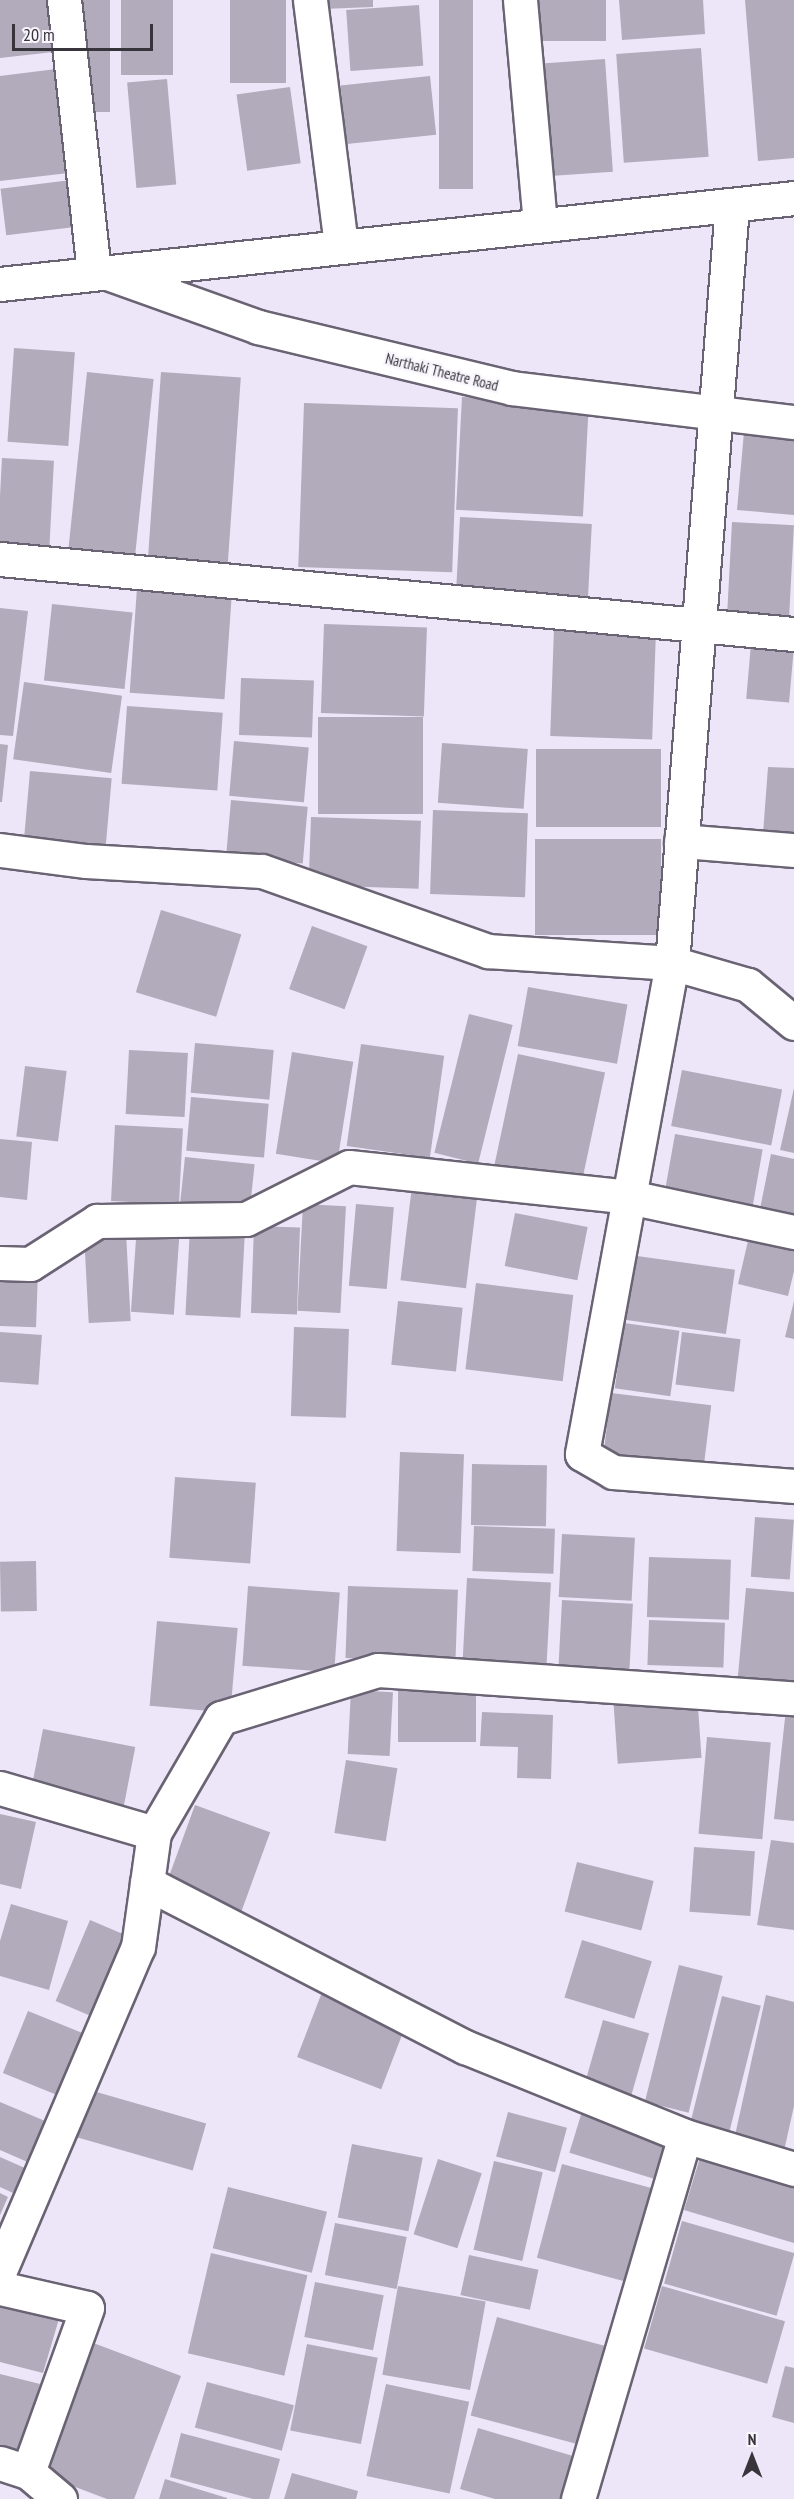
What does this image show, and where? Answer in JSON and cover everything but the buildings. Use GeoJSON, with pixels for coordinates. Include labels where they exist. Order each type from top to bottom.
{"type":"FeatureCollection","features":[{"type":"Feature","properties":{"kind":"street"},"geometry":{"type":"LineString","coordinates":[[64,0],[98,272]]}},
{"type":"Feature","properties":{"kind":"street"},"geometry":{"type":"LineString","coordinates":[[310,0],[341,246]]}},
{"type":"Feature","properties":{"kind":"street"},"geometry":{"type":"LineString","coordinates":[[520,0],[540,225]]}},
{"type":"Feature","properties":{"kind":"street"},"geometry":{"type":"LineString","coordinates":[[0,284],[794,198]]}},
{"type":"Feature","properties":{"kind":"street"},"geometry":{"type":"LineString","coordinates":[[732,205],[672,963],[582,1454],[613,1472],[794,1486]]}},
{"type":"Feature","properties":{"kind":"street","name":"Narthaki Theatre Road"},"geometry":{"type":"LineString","coordinates":[[98,272],[258,327],[512,388],[794,422]]}},
{"type":"Feature","properties":{"kind":"street"},"geometry":{"type":"LineString","coordinates":[[0,559],[698,627],[794,634]]}},
{"type":"Feature","properties":{"kind":"street"},"geometry":{"type":"LineString","coordinates":[[681,841],[794,850]]}},
{"type":"Feature","properties":{"kind":"street"},"geometry":{"type":"LineString","coordinates":[[0,850],[86,861],[262,871],[488,951],[672,963],[748,985],[794,1023]]}},
{"type":"Feature","properties":{"kind":"street"},"geometry":{"type":"LineString","coordinates":[[0,1263],[30,1264],[97,1221],[246,1219],[349,1167],[629,1197],[794,1232]]}},
{"type":"Feature","properties":{"kind":"street"},"geometry":{"type":"LineString","coordinates":[[0,2270],[138,1947],[154,1833],[221,1718],[378,1670],[794,1698]]}},
{"type":"Feature","properties":{"kind":"street"},"geometry":{"type":"LineString","coordinates":[[0,1788],[154,1833]]}},
{"type":"Feature","properties":{"kind":"street"},"geometry":{"type":"LineString","coordinates":[[147,1883],[465,2047],[685,2136],[794,2169]]}},
{"type":"Feature","properties":{"kind":"street"},"geometry":{"type":"LineString","coordinates":[[578,2499],[685,2136]]}},
{"type":"Feature","properties":{"kind":"street"},"geometry":{"type":"LineString","coordinates":[[0,2288],[87,2308],[14,2468],[60,2499]]}}]}
